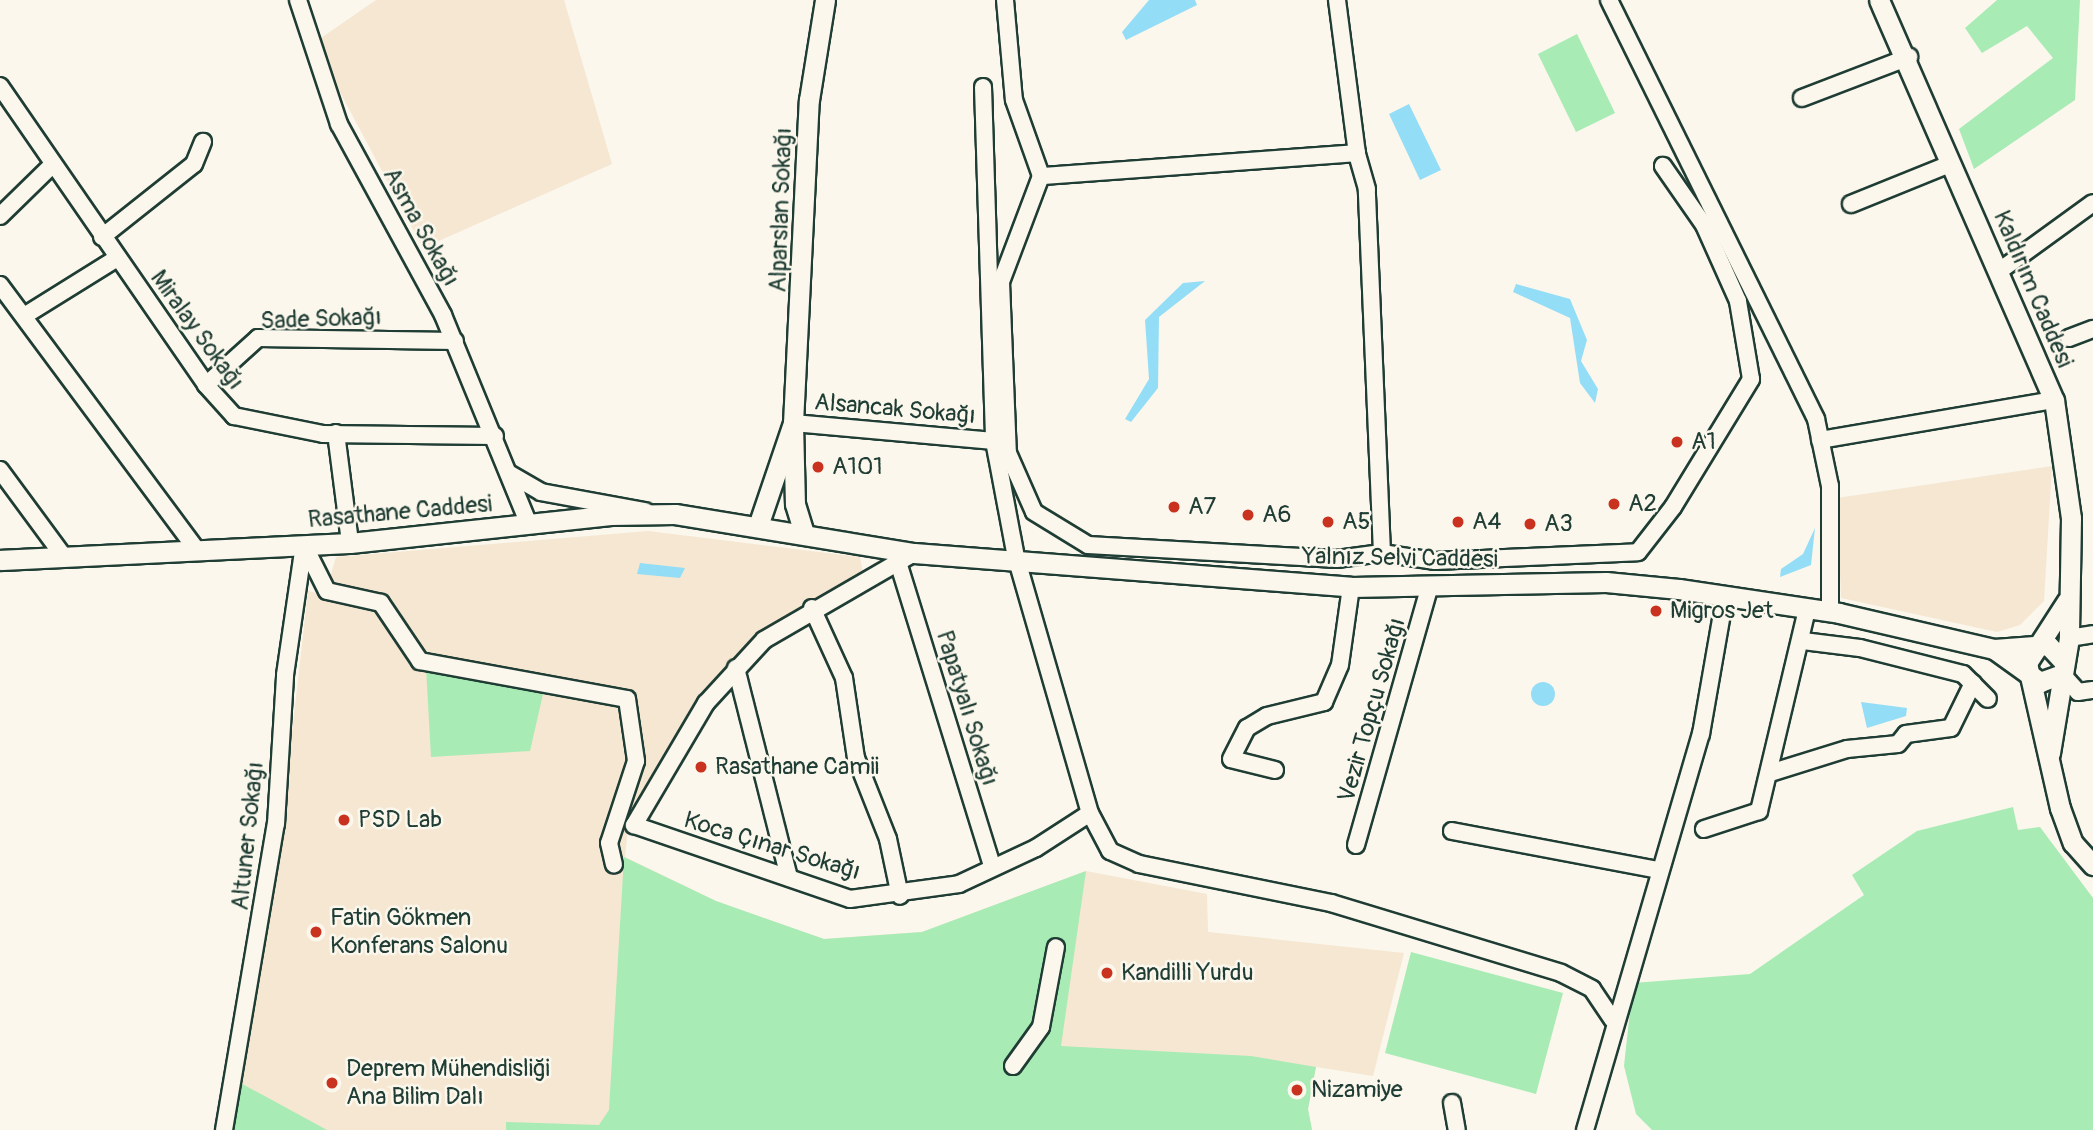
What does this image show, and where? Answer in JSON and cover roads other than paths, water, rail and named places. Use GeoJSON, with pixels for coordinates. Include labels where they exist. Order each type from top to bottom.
{"type":"FeatureCollection","features":[{"type":"Feature","properties":{"kind":"street","name":"Asma Sokağı"},"geometry":{"type":"LineString","coordinates":[[298,0],[339,124],[455,341],[530,525]]}},
{"type":"Feature","properties":{"kind":"street","name":"Alparslan Sokağı"},"geometry":{"type":"LineString","coordinates":[[803,530],[795,504],[793,423],[810,100],[825,0]]}},
{"type":"Feature","properties":{"kind":"street"},"geometry":{"type":"LineString","coordinates":[[1005,0],[1014,100],[1041,176],[1001,282],[1008,453],[1034,512],[1088,545],[1337,559],[1382,553],[1435,561],[1637,552],[1673,507],[1751,379],[1738,301],[1704,225],[1663,166]]}},
{"type":"Feature","properties":{"kind":"street"},"geometry":{"type":"LineString","coordinates":[[1337,0],[1357,152],[1367,189],[1382,553]]}},
{"type":"Feature","properties":{"kind":"street"},"geometry":{"type":"LineString","coordinates":[[1609,0],[1821,440],[1830,486],[1830,612]]}},
{"type":"Feature","properties":{"kind":"street","name":"Kaldırım Caddesi"},"geometry":{"type":"LineString","coordinates":[[1879,0],[1909,57],[1950,164],[2002,269],[2054,400],[2071,517],[2067,601],[2069,638],[2063,668]]}},
{"type":"Feature","properties":{"kind":"street"},"geometry":{"type":"LineString","coordinates":[[1802,98],[1909,57]]}},
{"type":"Feature","properties":{"kind":"street","name":"Miralay Sokağı"},"geometry":{"type":"LineString","coordinates":[[0,86],[206,385],[234,416],[263,426],[336,433],[495,436]]}},
{"type":"Feature","properties":{"kind":"street"},"geometry":{"type":"LineString","coordinates":[[983,87],[994,441],[1016,558],[1090,813],[1110,851],[1139,864],[1331,903],[1562,973],[1591,989],[1613,1020]]}},
{"type":"Feature","properties":{"kind":"street"},"geometry":{"type":"LineString","coordinates":[[102,237],[194,164],[203,142]]}},
{"type":"Feature","properties":{"kind":"street"},"geometry":{"type":"LineString","coordinates":[[1041,176],[1357,152]]}},
{"type":"Feature","properties":{"kind":"street"},"geometry":{"type":"LineString","coordinates":[[1851,204],[1950,164]]}},
{"type":"Feature","properties":{"kind":"street"},"geometry":{"type":"LineString","coordinates":[[0,216],[52,165]]}},
{"type":"Feature","properties":{"kind":"street"},"geometry":{"type":"LineString","coordinates":[[2002,269],[2093,203]]}},
{"type":"Feature","properties":{"kind":"street"},"geometry":{"type":"LineString","coordinates":[[24,316],[117,258]]}},
{"type":"Feature","properties":{"kind":"street"},"geometry":{"type":"LineString","coordinates":[[0,285],[195,548]]}},
{"type":"Feature","properties":{"kind":"street"},"geometry":{"type":"LineString","coordinates":[[2069,338],[2093,329]]}},
{"type":"Feature","properties":{"kind":"street","name":"Sade Sokağı"},"geometry":{"type":"LineString","coordinates":[[206,385],[258,338],[455,341]]}},
{"type":"Feature","properties":{"kind":"street"},"geometry":{"type":"LineString","coordinates":[[1821,440],[2054,400]]}},
{"type":"Feature","properties":{"kind":"street","name":"Alparslan Sokağı"},"geometry":{"type":"LineString","coordinates":[[759,523],[793,423]]}},
{"type":"Feature","properties":{"kind":"street","name":"Alsancak Sokağı"},"geometry":{"type":"LineString","coordinates":[[793,423],[994,441]]}},
{"type":"Feature","properties":{"kind":"street"},"geometry":{"type":"LineString","coordinates":[[336,433],[350,543]]}},
{"type":"Feature","properties":{"kind":"street"},"geometry":{"type":"LineString","coordinates":[[0,470],[62,554]]}},
{"type":"Feature","properties":{"kind":"street"},"geometry":{"type":"LineString","coordinates":[[510,474],[541,492],[650,513]]}},
{"type":"Feature","properties":{"kind":"street","name":"Rasathane Caddesi"},"geometry":{"type":"LineString","coordinates":[[0,560],[62,554],[350,543],[650,513],[803,530]]}},
{"type":"Feature","properties":{"kind":"street","name":"Yalnız Selvi Caddesi"},"geometry":{"type":"LineString","coordinates":[[803,530],[906,558],[1016,558],[1351,587],[1606,582],[1830,612],[1994,649]]}},
{"type":"Feature","properties":{"kind":"street"},"geometry":{"type":"LineString","coordinates":[[304,545],[327,591],[382,603],[420,661],[627,699],[636,761],[611,833],[614,864]]}},
{"type":"Feature","properties":{"kind":"street","name":"Altuner Sokağı"},"geometry":{"type":"LineString","coordinates":[[224,1130],[276,824],[285,675],[304,545]]}},
{"type":"Feature","properties":{"kind":"street"},"geometry":{"type":"LineString","coordinates":[[789,877],[736,668],[812,608],[906,558]]}},
{"type":"Feature","properties":{"kind":"street","name":"Papatyalı Sokağı"},"geometry":{"type":"LineString","coordinates":[[906,558],[993,868]]}},
{"type":"Feature","properties":{"kind":"street","name":"Vezir Topçu Sokağı"},"geometry":{"type":"LineString","coordinates":[[1356,845],[1430,586]]}},
{"type":"Feature","properties":{"kind":"street"},"geometry":{"type":"LineString","coordinates":[[1275,770],[1231,759],[1247,728],[1267,716],[1324,702],[1340,665],[1351,587]]}},
{"type":"Feature","properties":{"kind":"street"},"geometry":{"type":"LineString","coordinates":[[1585,1130],[1613,1020],[1701,734],[1725,597]]}},
{"type":"Feature","properties":{"kind":"street"},"geometry":{"type":"LineString","coordinates":[[2067,601],[2028,657],[2073,843],[2093,865]]}},
{"type":"Feature","properties":{"kind":"street"},"geometry":{"type":"LineString","coordinates":[[812,608],[844,678],[856,758],[888,838],[900,895]]}},
{"type":"Feature","properties":{"kind":"street"},"geometry":{"type":"LineString","coordinates":[[1704,829],[1759,811],[1803,641],[1807,609]]}},
{"type":"Feature","properties":{"kind":"street"},"geometry":{"type":"LineString","coordinates":[[2069,638],[2093,634]]}},
{"type":"Feature","properties":{"kind":"street"},"geometry":{"type":"LineString","coordinates":[[1803,641],[1873,651],[1963,674],[1988,699]]}},
{"type":"Feature","properties":{"kind":"street"},"geometry":{"type":"LineString","coordinates":[[1994,649],[2054,647],[2078,692],[2093,690]]}},
{"type":"Feature","properties":{"kind":"street"},"geometry":{"type":"LineString","coordinates":[[1994,649],[2046,683],[2063,668]]}},
{"type":"Feature","properties":{"kind":"street","name":"Koca Çınar Sokağı"},"geometry":{"type":"LineString","coordinates":[[736,668],[683,738],[634,825],[850,899],[900,895],[959,884],[993,868],[1090,813]]}},
{"type":"Feature","properties":{"kind":"street"},"geometry":{"type":"LineString","coordinates":[[2050,753],[2063,668]]}},
{"type":"Feature","properties":{"kind":"street"},"geometry":{"type":"LineString","coordinates":[[1770,772],[1847,749],[1898,744],[1906,734],[1951,729],[1973,683]]}},
{"type":"Feature","properties":{"kind":"street"},"geometry":{"type":"LineString","coordinates":[[1452,831],[1658,870]]}},
{"type":"Feature","properties":{"kind":"street"},"geometry":{"type":"LineString","coordinates":[[1013,1066],[1041,1027],[1056,947]]}},
{"type":"Feature","properties":{"kind":"street"},"geometry":{"type":"LineString","coordinates":[[1452,1103],[1457,1130]]}},
{"type":"Feature","properties":{"kind":"water"},"geometry":{"type":"Polygon","coordinates":[[[1149,0],[1195,0],[1197,5],[1126,40],[1122,32],[1149,0]]]}},
{"type":"Feature","properties":{"kind":"water"},"geometry":{"type":"Polygon","coordinates":[[[1409,104],[1441,170],[1420,180],[1389,114],[1409,104]]]}},
{"type":"Feature","properties":{"kind":"water"},"geometry":{"type":"Polygon","coordinates":[[[1205,281],[1159,317],[1158,388],[1131,422],[1125,419],[1149,379],[1145,320],[1183,283],[1205,281]]]}},
{"type":"Feature","properties":{"kind":"water"},"geometry":{"type":"Polygon","coordinates":[[[1516,284],[1570,299],[1587,340],[1581,361],[1598,389],[1595,403],[1580,383],[1570,318],[1513,292],[1516,284]]]}},
{"type":"Feature","properties":{"kind":"water"},"geometry":{"type":"Polygon","coordinates":[[[1815,528],[1811,565],[1780,577],[1781,569],[1803,554],[1815,528]]]}},
{"type":"Feature","properties":{"kind":"water"},"geometry":{"type":"Polygon","coordinates":[[[640,563],[685,568],[680,578],[637,574],[640,563]]]}},
{"type":"Feature","properties":{"kind":"water"},"geometry":{"type":"Polygon","coordinates":[[[1543,682],[1552,685],[1555,694],[1552,703],[1543,706],[1534,703],[1531,694],[1534,685],[1543,682]]]}},
{"type":"Feature","properties":{"kind":"water"},"geometry":{"type":"Polygon","coordinates":[[[1861,702],[1907,708],[1906,716],[1867,728],[1861,702]]]}},
{"type":"Feature","properties":{"kind":"place","name":"A1"},"geometry":{"type":"Point","coordinates":[1677,442]}},
{"type":"Feature","properties":{"kind":"place","name":"A101"},"geometry":{"type":"Point","coordinates":[818,467]}},
{"type":"Feature","properties":{"kind":"place","name":"A2"},"geometry":{"type":"Point","coordinates":[1614,504]}},
{"type":"Feature","properties":{"kind":"place","name":"A7"},"geometry":{"type":"Point","coordinates":[1174,507]}},
{"type":"Feature","properties":{"kind":"place","name":"A6"},"geometry":{"type":"Point","coordinates":[1248,515]}},
{"type":"Feature","properties":{"kind":"place","name":"A5"},"geometry":{"type":"Point","coordinates":[1328,522]}},
{"type":"Feature","properties":{"kind":"place","name":"A4"},"geometry":{"type":"Point","coordinates":[1458,522]}},
{"type":"Feature","properties":{"kind":"place","name":"A3"},"geometry":{"type":"Point","coordinates":[1530,524]}},
{"type":"Feature","properties":{"kind":"place","name":"Migros Jet"},"geometry":{"type":"Point","coordinates":[1656,611]}},
{"type":"Feature","properties":{"kind":"place","name":"Rasathane Camii"},"geometry":{"type":"Point","coordinates":[701,767]}},
{"type":"Feature","properties":{"kind":"place","name":"PSD Lab"},"geometry":{"type":"Point","coordinates":[344,820]}},
{"type":"Feature","properties":{"kind":"place","name":"Fatin Gökmen Konferans Salonu"},"geometry":{"type":"Point","coordinates":[316,932]}},
{"type":"Feature","properties":{"kind":"place","name":"Kandilli Yurdu"},"geometry":{"type":"Point","coordinates":[1107,973]}},
{"type":"Feature","properties":{"kind":"place","name":"Deprem Mühendisliği Ana Bilim Dalı"},"geometry":{"type":"Point","coordinates":[332,1083]}},
{"type":"Feature","properties":{"kind":"place","name":"Nizamiye"},"geometry":{"type":"Point","coordinates":[1297,1090]}}]}
